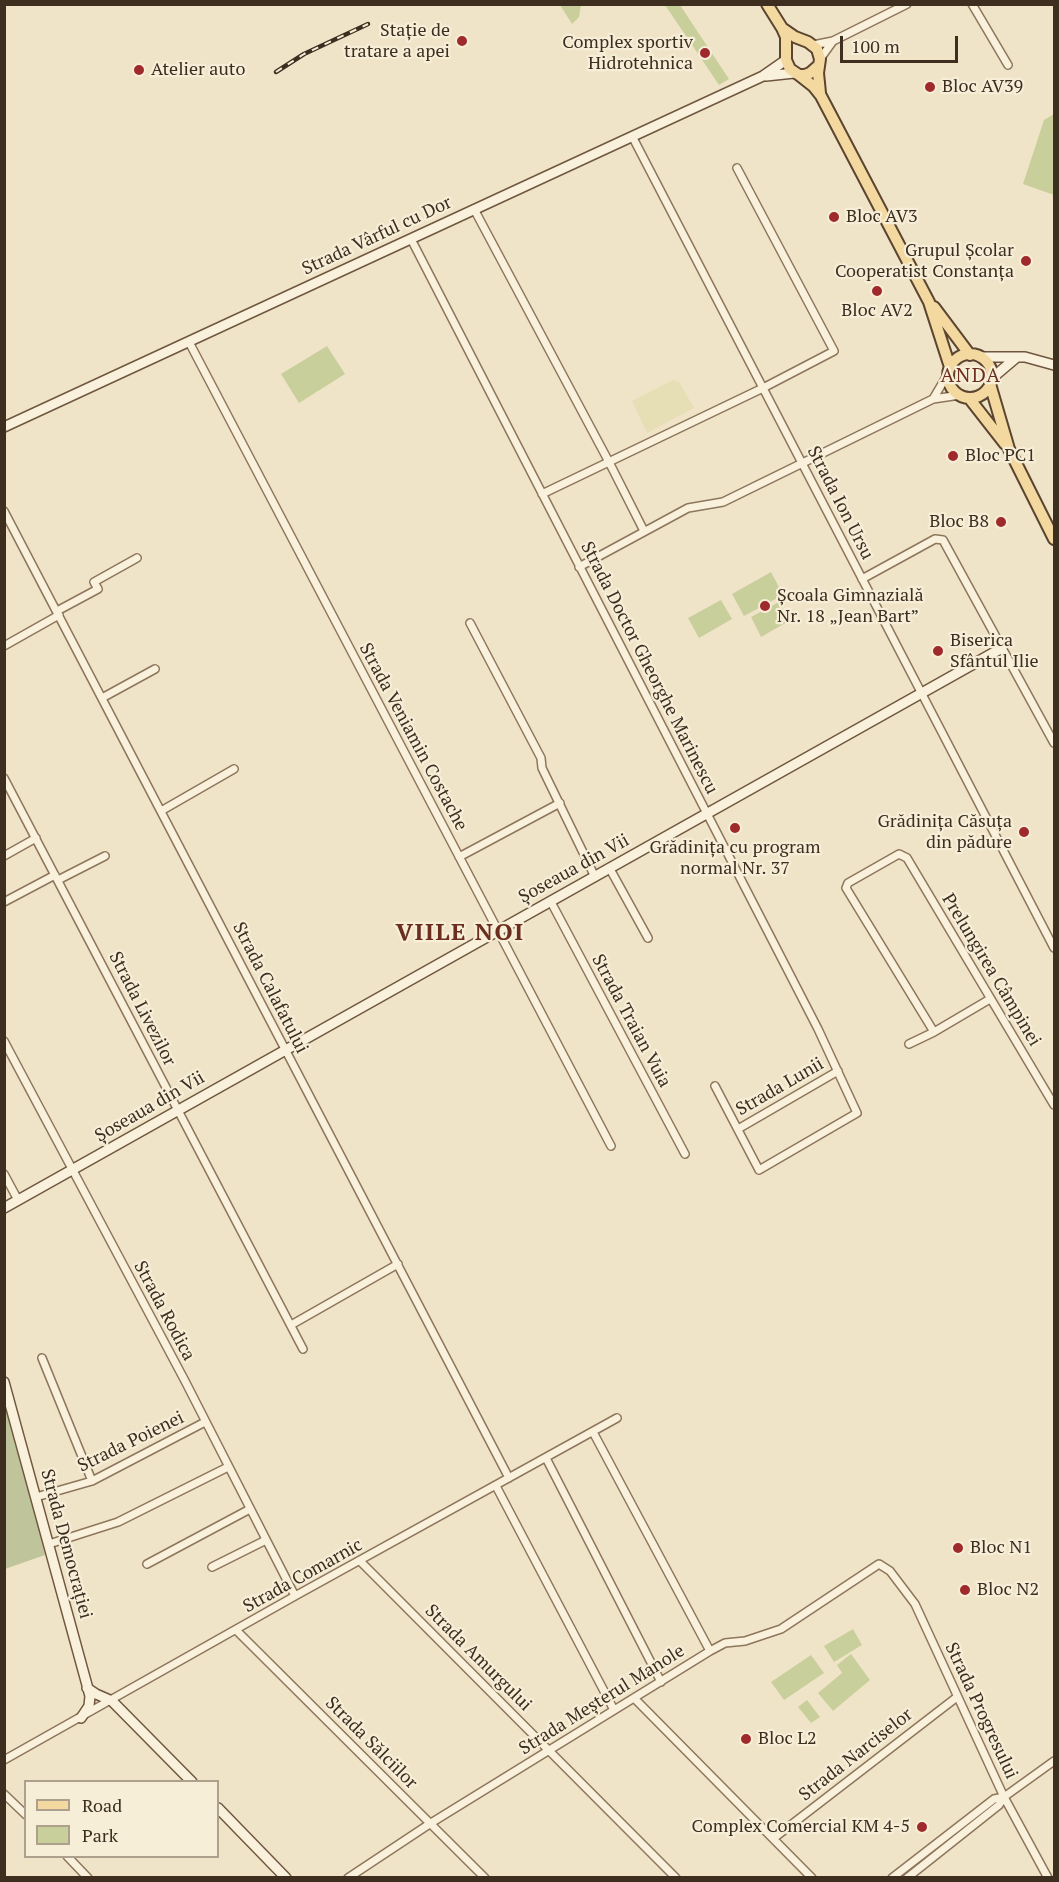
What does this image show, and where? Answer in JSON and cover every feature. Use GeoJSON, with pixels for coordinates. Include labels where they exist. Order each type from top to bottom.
{"type":"FeatureCollection","features":[{"type":"Feature","properties":{"kind":"main road"},"geometry":{"type":"LineString","coordinates":[[767,4],[782,28],[787,45],[787,65],[813,86],[821,96],[929,302],[949,370],[951,387],[964,397],[1009,449]]}},
{"type":"Feature","properties":{"kind":"main road"},"geometry":{"type":"LineString","coordinates":[[782,28],[817,49],[821,96]]}},
{"type":"Feature","properties":{"kind":"main road"},"geometry":{"type":"LineString","coordinates":[[786,57],[792,45],[808,43]]}},
{"type":"Feature","properties":{"kind":"main road"},"geometry":{"type":"LineString","coordinates":[[796,74],[810,73],[819,62]]}},
{"type":"Feature","properties":{"kind":"main road"},"geometry":{"type":"LineString","coordinates":[[929,302],[975,356],[990,368],[991,382],[1009,449],[1054,539]]}},
{"type":"Feature","properties":{"kind":"main road"},"geometry":{"type":"LineString","coordinates":[[949,370],[961,357],[975,356]]}},
{"type":"Feature","properties":{"kind":"main road"},"geometry":{"type":"LineString","coordinates":[[964,397],[982,394],[991,382]]}},
{"type":"Feature","properties":{"kind":"street"},"geometry":{"type":"LineString","coordinates":[[808,43],[833,41],[907,4]]}},
{"type":"Feature","properties":{"kind":"street"},"geometry":{"type":"LineString","coordinates":[[972,4],[1008,65]]}},
{"type":"Feature","properties":{"kind":"street"},"geometry":{"type":"LineString","coordinates":[[819,62],[833,41]]}},
{"type":"Feature","properties":{"kind":"street","name":"Strada Vârful cu Dor"},"geometry":{"type":"LineString","coordinates":[[4,428],[763,76],[786,57]]}},
{"type":"Feature","properties":{"kind":"street","name":"Strada Vârful cu Dor"},"geometry":{"type":"LineString","coordinates":[[763,76],[796,74]]}},
{"type":"Feature","properties":{"kind":"street","name":"Strada Ion Ursu"},"geometry":{"type":"LineString","coordinates":[[632,136],[1054,948]]}},
{"type":"Feature","properties":{"kind":"street"},"geometry":{"type":"LineString","coordinates":[[542,494],[763,388],[834,351],[737,168]]}},
{"type":"Feature","properties":{"kind":"street"},"geometry":{"type":"LineString","coordinates":[[474,209],[644,531]]}},
{"type":"Feature","properties":{"kind":"street","name":"Strada Doctor Gheorghe Marinescu"},"geometry":{"type":"LineString","coordinates":[[411,238],[707,813],[857,1113],[759,1170],[738,1130]]}},
{"type":"Feature","properties":{"kind":"street","name":"Strada Veniamin Costache"},"geometry":{"type":"LineString","coordinates":[[189,342],[611,1146]]}},
{"type":"Feature","properties":{"kind":"street"},"geometry":{"type":"LineString","coordinates":[[975,356],[1034,358],[1054,365]]}},
{"type":"Feature","properties":{"kind":"street"},"geometry":{"type":"LineString","coordinates":[[991,382],[1017,357]]}},
{"type":"Feature","properties":{"kind":"street"},"geometry":{"type":"LineString","coordinates":[[933,399],[949,370]]}},
{"type":"Feature","properties":{"kind":"street"},"geometry":{"type":"LineString","coordinates":[[579,567],[688,508],[723,502],[933,399],[964,397]]}},
{"type":"Feature","properties":{"kind":"street","name":"Strada Calafatului"},"geometry":{"type":"LineString","coordinates":[[4,511],[509,1478]]}},
{"type":"Feature","properties":{"kind":"street"},"geometry":{"type":"LineString","coordinates":[[862,579],[935,539],[943,540],[1054,743]]}},
{"type":"Feature","properties":{"kind":"street"},"geometry":{"type":"LineString","coordinates":[[4,646],[98,589],[94,582],[137,558]]}},
{"type":"Feature","properties":{"kind":"street"},"geometry":{"type":"LineString","coordinates":[[470,623],[541,758],[542,768],[595,877]]}},
{"type":"Feature","properties":{"kind":"street","name":"Șoseaua din Vii"},"geometry":{"type":"LineString","coordinates":[[4,1208],[1002,648]]}},
{"type":"Feature","properties":{"kind":"street"},"geometry":{"type":"LineString","coordinates":[[102,698],[155,669]]}},
{"type":"Feature","properties":{"kind":"street"},"geometry":{"type":"LineString","coordinates":[[161,811],[234,769]]}},
{"type":"Feature","properties":{"kind":"street","name":"Strada Livezilor"},"geometry":{"type":"LineString","coordinates":[[4,778],[303,1349]]}},
{"type":"Feature","properties":{"kind":"street"},"geometry":{"type":"LineString","coordinates":[[4,800],[13,795]]}},
{"type":"Feature","properties":{"kind":"street"},"geometry":{"type":"LineString","coordinates":[[459,856],[560,803]]}},
{"type":"Feature","properties":{"kind":"street"},"geometry":{"type":"LineString","coordinates":[[4,856],[36,838]]}},
{"type":"Feature","properties":{"kind":"street","name":"Prelungirea Câmpinei"},"geometry":{"type":"LineString","coordinates":[[934,1032],[846,888],[848,883],[899,854],[907,858],[1054,1105]]}},
{"type":"Feature","properties":{"kind":"street"},"geometry":{"type":"LineString","coordinates":[[4,902],[105,856]]}},
{"type":"Feature","properties":{"kind":"street"},"geometry":{"type":"LineString","coordinates":[[610,868],[648,938]]}},
{"type":"Feature","properties":{"kind":"street","name":"Strada Traian Vuia"},"geometry":{"type":"LineString","coordinates":[[550,902],[685,1154]]}},
{"type":"Feature","properties":{"kind":"street"},"geometry":{"type":"LineString","coordinates":[[909,1044],[990,999]]}},
{"type":"Feature","properties":{"kind":"street","name":"Strada Rodica"},"geometry":{"type":"LineString","coordinates":[[4,1041],[295,1596]]}},
{"type":"Feature","properties":{"kind":"street","name":"Strada Lunii"},"geometry":{"type":"LineString","coordinates":[[738,1130],[838,1071]]}},
{"type":"Feature","properties":{"kind":"street"},"geometry":{"type":"LineString","coordinates":[[715,1086],[738,1130]]}},
{"type":"Feature","properties":{"kind":"street"},"geometry":{"type":"LineString","coordinates":[[4,1174],[18,1200]]}},
{"type":"Feature","properties":{"kind":"street"},"geometry":{"type":"LineString","coordinates":[[291,1325],[398,1264]]}},
{"type":"Feature","properties":{"kind":"street"},"geometry":{"type":"LineString","coordinates":[[42,1358],[92,1481]]}},
{"type":"Feature","properties":{"kind":"street","name":"Strada Democrației"},"geometry":{"type":"LineString","coordinates":[[4,1382],[50,1544],[87,1688]]}},
{"type":"Feature","properties":{"kind":"street","name":"Strada Comarnic"},"geometry":{"type":"LineString","coordinates":[[4,1761],[295,1596],[361,1562],[617,1418]]}},
{"type":"Feature","properties":{"kind":"street","name":"Strada Poienei"},"geometry":{"type":"LineString","coordinates":[[36,1497],[92,1481],[205,1422]]}},
{"type":"Feature","properties":{"kind":"street"},"geometry":{"type":"LineString","coordinates":[[593,1432],[710,1651]]}},
{"type":"Feature","properties":{"kind":"street"},"geometry":{"type":"LineString","coordinates":[[546,1458],[661,1682]]}},
{"type":"Feature","properties":{"kind":"street"},"geometry":{"type":"LineString","coordinates":[[50,1544],[118,1522],[228,1467]]}},
{"type":"Feature","properties":{"kind":"street"},"geometry":{"type":"LineString","coordinates":[[496,1486],[614,1710]]}},
{"type":"Feature","properties":{"kind":"street"},"geometry":{"type":"LineString","coordinates":[[147,1564],[250,1509]]}},
{"type":"Feature","properties":{"kind":"street"},"geometry":{"type":"LineString","coordinates":[[212,1567],[266,1540]]}},
{"type":"Feature","properties":{"kind":"street","name":"Strada Amurgului"},"geometry":{"type":"LineString","coordinates":[[361,1562],[676,1878]]}},
{"type":"Feature","properties":{"kind":"street","name":"Strada Meșterul Manole"},"geometry":{"type":"LineString","coordinates":[[348,1878],[430,1823],[710,1651],[725,1644],[745,1641],[781,1629],[879,1564]]}},
{"type":"Feature","properties":{"kind":"street","name":"Strada Progresului"},"geometry":{"type":"LineString","coordinates":[[879,1564],[890,1571],[915,1604],[1004,1797],[1048,1878]]}},
{"type":"Feature","properties":{"kind":"street","name":"Strada Sălciilor"},"geometry":{"type":"LineString","coordinates":[[236,1630],[485,1878]]}},
{"type":"Feature","properties":{"kind":"street"},"geometry":{"type":"LineString","coordinates":[[87,1688],[112,1701],[190,1780]]}},
{"type":"Feature","properties":{"kind":"street"},"geometry":{"type":"LineString","coordinates":[[81,1718],[89,1706],[90,1696],[87,1688]]}},
{"type":"Feature","properties":{"kind":"street","name":"Strada Narciselor"},"geometry":{"type":"LineString","coordinates":[[774,1838],[957,1697]]}},
{"type":"Feature","properties":{"kind":"street"},"geometry":{"type":"LineString","coordinates":[[635,1698],[812,1878]]}},
{"type":"Feature","properties":{"kind":"street"},"geometry":{"type":"LineString","coordinates":[[907,1878],[999,1805],[1004,1797],[1054,1761]]}},
{"type":"Feature","properties":{"kind":"street"},"geometry":{"type":"LineString","coordinates":[[4,1794],[24,1813]]}},
{"type":"Feature","properties":{"kind":"street"},"geometry":{"type":"LineString","coordinates":[[892,1878],[994,1799],[1004,1797]]}},
{"type":"Feature","properties":{"kind":"street"},"geometry":{"type":"LineString","coordinates":[[219,1809],[286,1878]]}},
{"type":"Feature","properties":{"kind":"street"},"geometry":{"type":"LineString","coordinates":[[68,1858],[88,1878]]}},
{"type":"Feature","properties":{"kind":"shaded area"},"geometry":{"type":"Polygon","coordinates":[[[673,380],[679,382],[694,408],[647,433],[632,401],[673,380]]]}},
{"type":"Feature","properties":{"kind":"green space"},"geometry":{"type":"Polygon","coordinates":[[[560,5],[581,5],[579,17],[572,24],[560,5]]]}},
{"type":"Feature","properties":{"kind":"green space","name":"Complex sportiv Hidrotehnica"},"geometry":{"type":"Polygon","coordinates":[[[665,5],[680,5],[729,79],[719,85],[665,5]]]}},
{"type":"Feature","properties":{"kind":"green space"},"geometry":{"type":"Polygon","coordinates":[[[1054,114],[1054,195],[1023,184],[1044,120],[1054,114]]]}},
{"type":"Feature","properties":{"kind":"green space"},"geometry":{"type":"Polygon","coordinates":[[[327,346],[345,374],[299,403],[281,374],[327,346]]]}},
{"type":"Feature","properties":{"kind":"green space"},"geometry":{"type":"Polygon","coordinates":[[[771,572],[783,595],[744,616],[732,594],[771,572]]]}},
{"type":"Feature","properties":{"kind":"green space"},"geometry":{"type":"Polygon","coordinates":[[[721,600],[732,619],[699,638],[688,618],[721,600]]]}},
{"type":"Feature","properties":{"kind":"green space"},"geometry":{"type":"Polygon","coordinates":[[[779,602],[789,621],[761,637],[751,617],[779,602]]]}},
{"type":"Feature","properties":{"kind":"green space"},"geometry":{"type":"Polygon","coordinates":[[[4,1397],[23,1463],[45,1555],[5,1569],[4,1397]]]}},
{"type":"Feature","properties":{"kind":"green space"},"geometry":{"type":"Polygon","coordinates":[[[853,1629],[862,1645],[834,1662],[824,1646],[853,1629]]]}},
{"type":"Feature","properties":{"kind":"green space"},"geometry":{"type":"Polygon","coordinates":[[[851,1654],[870,1680],[833,1711],[818,1693],[842,1673],[837,1665],[851,1654]]]}},
{"type":"Feature","properties":{"kind":"green space"},"geometry":{"type":"Polygon","coordinates":[[[811,1655],[824,1673],[784,1700],[771,1682],[811,1655]]]}},
{"type":"Feature","properties":{"kind":"green space"},"geometry":{"type":"Polygon","coordinates":[[[807,1700],[820,1717],[811,1723],[798,1707],[807,1700]]]}},
{"type":"Feature","properties":{"kind":"railway"},"geometry":{"type":"LineString","coordinates":[[276,72],[304,54],[368,24]]}},
{"type":"Feature","properties":{"kind":"place","name":"Stație de tratare a apei"},"geometry":{"type":"Point","coordinates":[462,41]}},
{"type":"Feature","properties":{"kind":"place","name":"Complex sportiv Hidrotehnica"},"geometry":{"type":"Point","coordinates":[705,53]}},
{"type":"Feature","properties":{"kind":"place","name":"Atelier auto"},"geometry":{"type":"Point","coordinates":[139,70]}},
{"type":"Feature","properties":{"kind":"place","name":"Bloc AV39"},"geometry":{"type":"Point","coordinates":[930,87]}},
{"type":"Feature","properties":{"kind":"place","name":"Bloc AV3"},"geometry":{"type":"Point","coordinates":[834,217]}},
{"type":"Feature","properties":{"kind":"place","name":"Grupul Școlar Cooperatist Constanța"},"geometry":{"type":"Point","coordinates":[1026,261]}},
{"type":"Feature","properties":{"kind":"place","name":"Bloc AV2"},"geometry":{"type":"Point","coordinates":[877,291]}},
{"type":"Feature","properties":{"kind":"place","name":"Bloc PC1"},"geometry":{"type":"Point","coordinates":[953,456]}},
{"type":"Feature","properties":{"kind":"place","name":"Bloc B8"},"geometry":{"type":"Point","coordinates":[1001,522]}},
{"type":"Feature","properties":{"kind":"place","name":"Școala Gimnazială Nr. 18 „Jean Bart”"},"geometry":{"type":"Point","coordinates":[765,606]}},
{"type":"Feature","properties":{"kind":"place","name":"Biserica Sfântul Ilie"},"geometry":{"type":"Point","coordinates":[938,651]}},
{"type":"Feature","properties":{"kind":"place","name":"Grădinița cu program normal Nr. 37"},"geometry":{"type":"Point","coordinates":[735,828]}},
{"type":"Feature","properties":{"kind":"place","name":"Grădinița Căsuța din pădure"},"geometry":{"type":"Point","coordinates":[1024,832]}},
{"type":"Feature","properties":{"kind":"place","name":"Bloc N1"},"geometry":{"type":"Point","coordinates":[958,1548]}},
{"type":"Feature","properties":{"kind":"place","name":"Bloc N2"},"geometry":{"type":"Point","coordinates":[965,1590]}},
{"type":"Feature","properties":{"kind":"place","name":"Bloc L2"},"geometry":{"type":"Point","coordinates":[746,1739]}},
{"type":"Feature","properties":{"kind":"place","name":"Complex Comercial KM 4-5"},"geometry":{"type":"Point","coordinates":[922,1827]}},
{"type":"Feature","properties":{"kind":"district","name":"ANDA"},"geometry":{"type":"Point","coordinates":[971,376]}},
{"type":"Feature","properties":{"kind":"district","name":"VIILE NOI"},"geometry":{"type":"Point","coordinates":[460,933]}}]}
